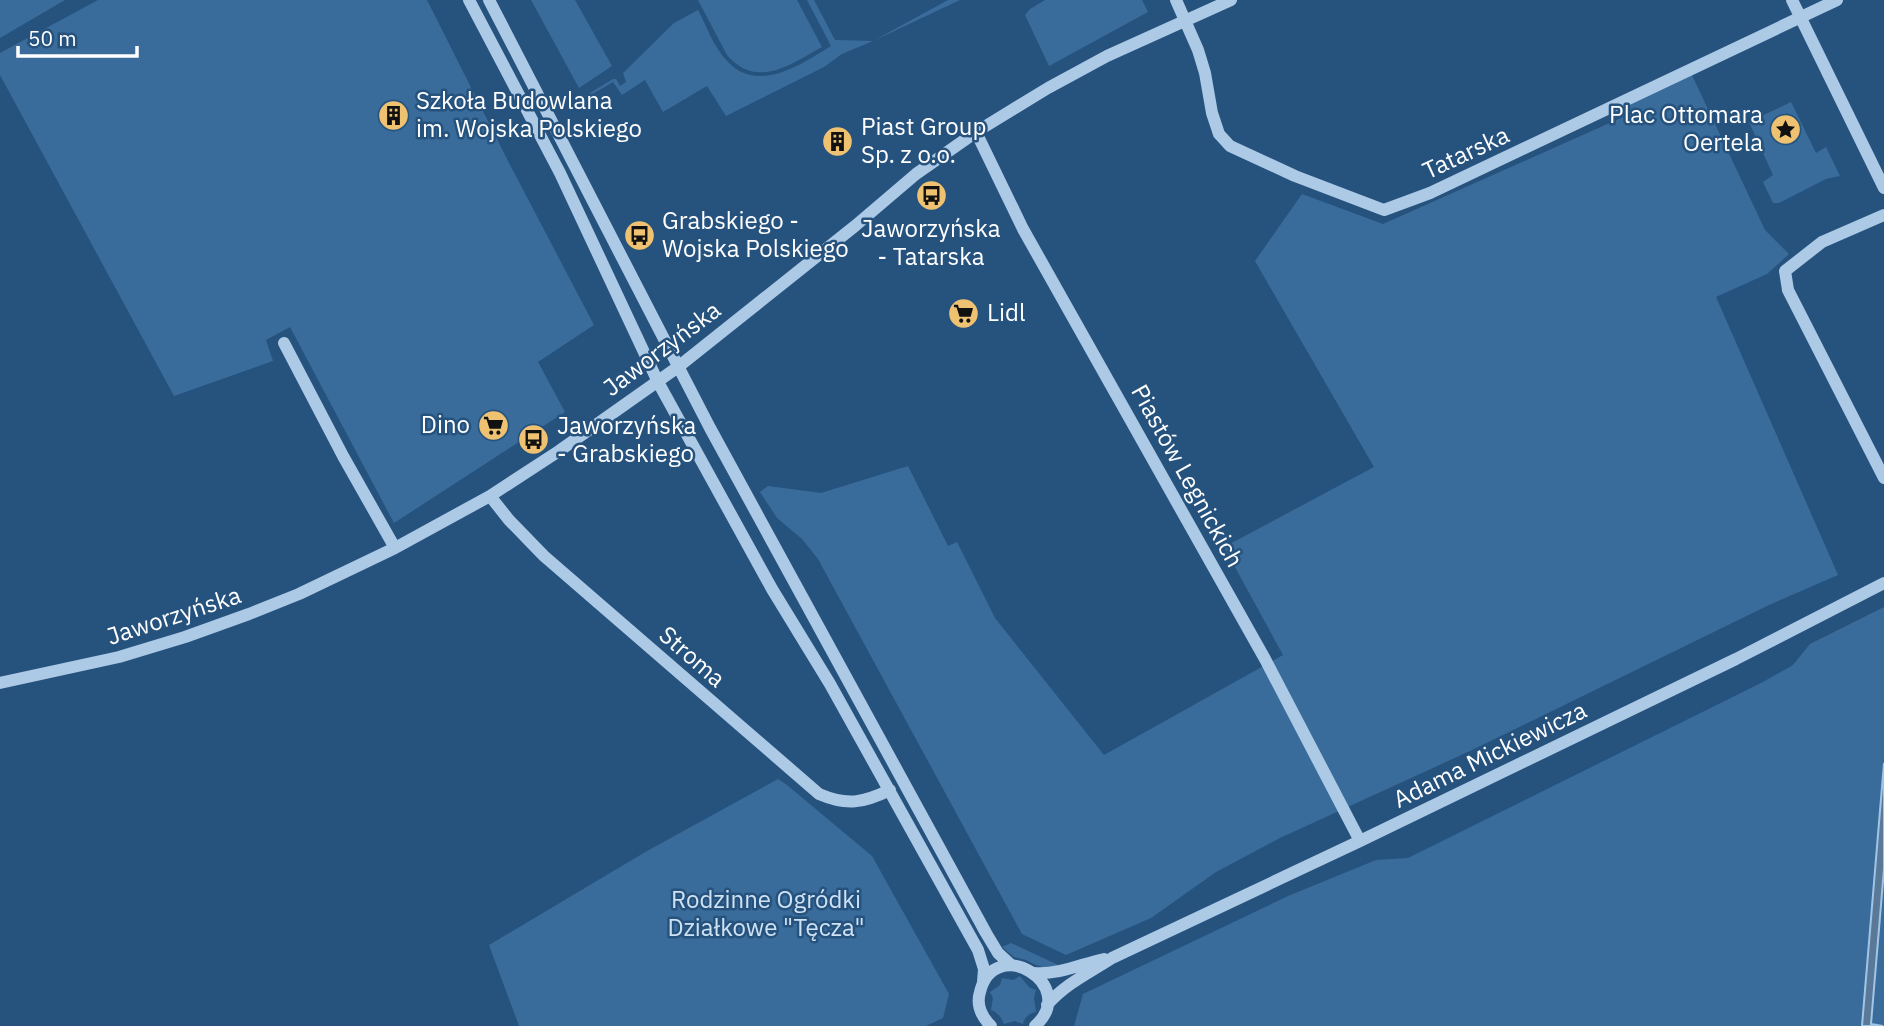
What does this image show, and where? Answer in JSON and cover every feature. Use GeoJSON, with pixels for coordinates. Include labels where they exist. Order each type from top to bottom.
{"type":"FeatureCollection","features":[{"type":"Feature","properties":{"kind":"street"},"geometry":{"type":"LineString","coordinates":[[470,0],[560,173],[658,382],[772,589],[830,684],[978,950],[984,969],[978,998],[979,1007],[991,1026]]}},
{"type":"Feature","properties":{"kind":"street"},"geometry":{"type":"LineString","coordinates":[[489,0],[678,367],[986,933],[998,953],[1011,965]]}},
{"type":"Feature","properties":{"kind":"street","name":"Tatarska"},"geometry":{"type":"LineString","coordinates":[[1175,0],[1198,50],[1219,134],[1230,146],[1295,176],[1384,210],[1430,193],[1837,0]]}},
{"type":"Feature","properties":{"kind":"street","name":"Jaworzyńska"},"geometry":{"type":"LineString","coordinates":[[0,682],[119,657],[249,614],[299,594],[395,548],[490,496],[658,382],[855,226],[916,174],[976,132],[1107,56],[1231,0]]}},
{"type":"Feature","properties":{"kind":"street"},"geometry":{"type":"LineString","coordinates":[[1792,0],[1884,188]]}},
{"type":"Feature","properties":{"kind":"street","name":"Piastów Legnickich"},"geometry":{"type":"LineString","coordinates":[[976,132],[1023,229],[1259,647],[1360,842]]}},
{"type":"Feature","properties":{"kind":"street"},"geometry":{"type":"LineString","coordinates":[[1884,215],[1822,242],[1785,271],[1788,290],[1884,478]]}},
{"type":"Feature","properties":{"kind":"street"},"geometry":{"type":"LineString","coordinates":[[284,343],[395,548]]}},
{"type":"Feature","properties":{"kind":"street","name":"Stroma"},"geometry":{"type":"LineString","coordinates":[[490,496],[544,556],[819,794],[845,802],[869,799],[890,790]]}},
{"type":"Feature","properties":{"kind":"street","name":"Adama Mickiewicza"},"geometry":{"type":"LineString","coordinates":[[1035,1026],[1065,987],[1112,958],[1360,842],[1736,659],[1884,583]]}},
{"type":"Feature","properties":{"kind":"street","name":"Adama Mickiewicza"},"geometry":{"type":"LineString","coordinates":[[1034,973],[1056,973],[1081,964],[1112,958]]}},
{"type":"Feature","properties":{"kind":"street"},"geometry":{"type":"LineString","coordinates":[[983,982],[995,970],[1011,965],[1027,968],[1044,986],[1047,995],[1045,1015]]}},
{"type":"Feature","properties":{"kind":"green space"},"geometry":{"type":"Polygon","coordinates":[[[0,0],[65,0],[0,38],[0,0]]]}},
{"type":"Feature","properties":{"kind":"green space"},"geometry":{"type":"Polygon","coordinates":[[[98,0],[427,0],[594,325],[538,362],[565,412],[394,523],[290,327],[266,340],[273,361],[174,396],[0,75],[0,53],[98,0]]]}},
{"type":"Feature","properties":{"kind":"green space"},"geometry":{"type":"Polygon","coordinates":[[[531,0],[575,0],[612,66],[579,88],[531,0]]]}},
{"type":"Feature","properties":{"kind":"green space"},"geometry":{"type":"Polygon","coordinates":[[[698,0],[797,0],[822,47],[774,70],[750,71],[727,55],[698,0]]]}},
{"type":"Feature","properties":{"kind":"green space"},"geometry":{"type":"Polygon","coordinates":[[[807,0],[814,0],[835,40],[873,41],[842,54],[824,67],[726,116],[707,86],[663,112],[645,80],[622,95],[613,82],[584,99],[583,97],[613,79],[616,79],[620,86],[626,82],[623,73],[674,23],[698,10],[719,50],[728,62],[740,71],[753,76],[766,76],[794,67],[831,46],[807,0]]]}},
{"type":"Feature","properties":{"kind":"green space"},"geometry":{"type":"Polygon","coordinates":[[[948,0],[960,0],[873,41],[948,0]]]}},
{"type":"Feature","properties":{"kind":"green space"},"geometry":{"type":"Polygon","coordinates":[[[1045,0],[1142,0],[1148,12],[1049,66],[1025,15],[1045,0]]]}},
{"type":"Feature","properties":{"kind":"green space"},"geometry":{"type":"Polygon","coordinates":[[[1690,71],[1765,230],[1789,254],[1767,274],[1716,297],[1838,575],[1769,605],[1470,751],[1280,838],[1216,872],[1151,918],[1066,955],[1022,934],[818,559],[802,539],[777,518],[760,492],[768,486],[821,493],[908,466],[948,546],[957,542],[995,618],[1104,755],[1283,655],[1224,547],[1374,467],[1255,261],[1302,194],[1383,224],[1632,113],[1627,100],[1690,71]]]}},
{"type":"Feature","properties":{"kind":"green space"},"geometry":{"type":"Polygon","coordinates":[[[1791,102],[1816,153],[1826,147],[1840,176],[1826,179],[1779,203],[1773,203],[1763,182],[1773,175],[1749,122],[1791,102]]]}},
{"type":"Feature","properties":{"kind":"green space"},"geometry":{"type":"Polygon","coordinates":[[[1884,607],[1884,1026],[1074,1026],[1083,994],[1288,896],[1376,860],[1408,858],[1763,682],[1793,665],[1810,644],[1884,607]]]}},
{"type":"Feature","properties":{"kind":"green space","name":"Rodzinne Ogródki Działkowe \"Tęcza\""},"geometry":{"type":"Polygon","coordinates":[[[778,779],[872,856],[949,994],[943,1018],[926,1026],[519,1026],[489,945],[647,851],[778,779]]]}},
{"type":"Feature","properties":{"kind":"green space"},"geometry":{"type":"Polygon","coordinates":[[[1011,943],[1059,966],[1046,968],[1014,957],[1002,947],[1011,943]]]}},
{"type":"Feature","properties":{"kind":"green space"},"geometry":{"type":"Polygon","coordinates":[[[1020,976],[1029,987],[1036,990],[1036,1012],[1027,1016],[1023,1024],[1015,1021],[1004,1024],[999,1015],[991,1010],[993,998],[990,992],[1000,985],[1002,978],[1013,980],[1020,976]]]}},
{"type":"Feature","properties":{"kind":"shaded area"},"geometry":{"type":"Polygon","coordinates":[[[1884,763],[1884,869],[1871,1024],[1883,1026],[1862,1026],[1884,763]]]}},
{"type":"Feature","properties":{"kind":"place","name":"Szkoła Budowlana im. Wojska Polskiego"},"geometry":{"type":"Point","coordinates":[393,115]}},
{"type":"Feature","properties":{"kind":"place","name":"Plac Ottomara Oertela"},"geometry":{"type":"Point","coordinates":[1786,129]}},
{"type":"Feature","properties":{"kind":"place","name":"Piast Group Sp. z o.o."},"geometry":{"type":"Point","coordinates":[838,141]}},
{"type":"Feature","properties":{"kind":"place","name":"Jaworzyńska - Tatarska"},"geometry":{"type":"Point","coordinates":[931,195]}},
{"type":"Feature","properties":{"kind":"place","name":"Grabskiego - Wojska Polskiego"},"geometry":{"type":"Point","coordinates":[639,235]}},
{"type":"Feature","properties":{"kind":"place","name":"Lidl"},"geometry":{"type":"Point","coordinates":[964,313]}},
{"type":"Feature","properties":{"kind":"place","name":"Dino"},"geometry":{"type":"Point","coordinates":[493,425]}},
{"type":"Feature","properties":{"kind":"place","name":"Jaworzyńska - Grabskiego"},"geometry":{"type":"Point","coordinates":[534,440]}}]}
